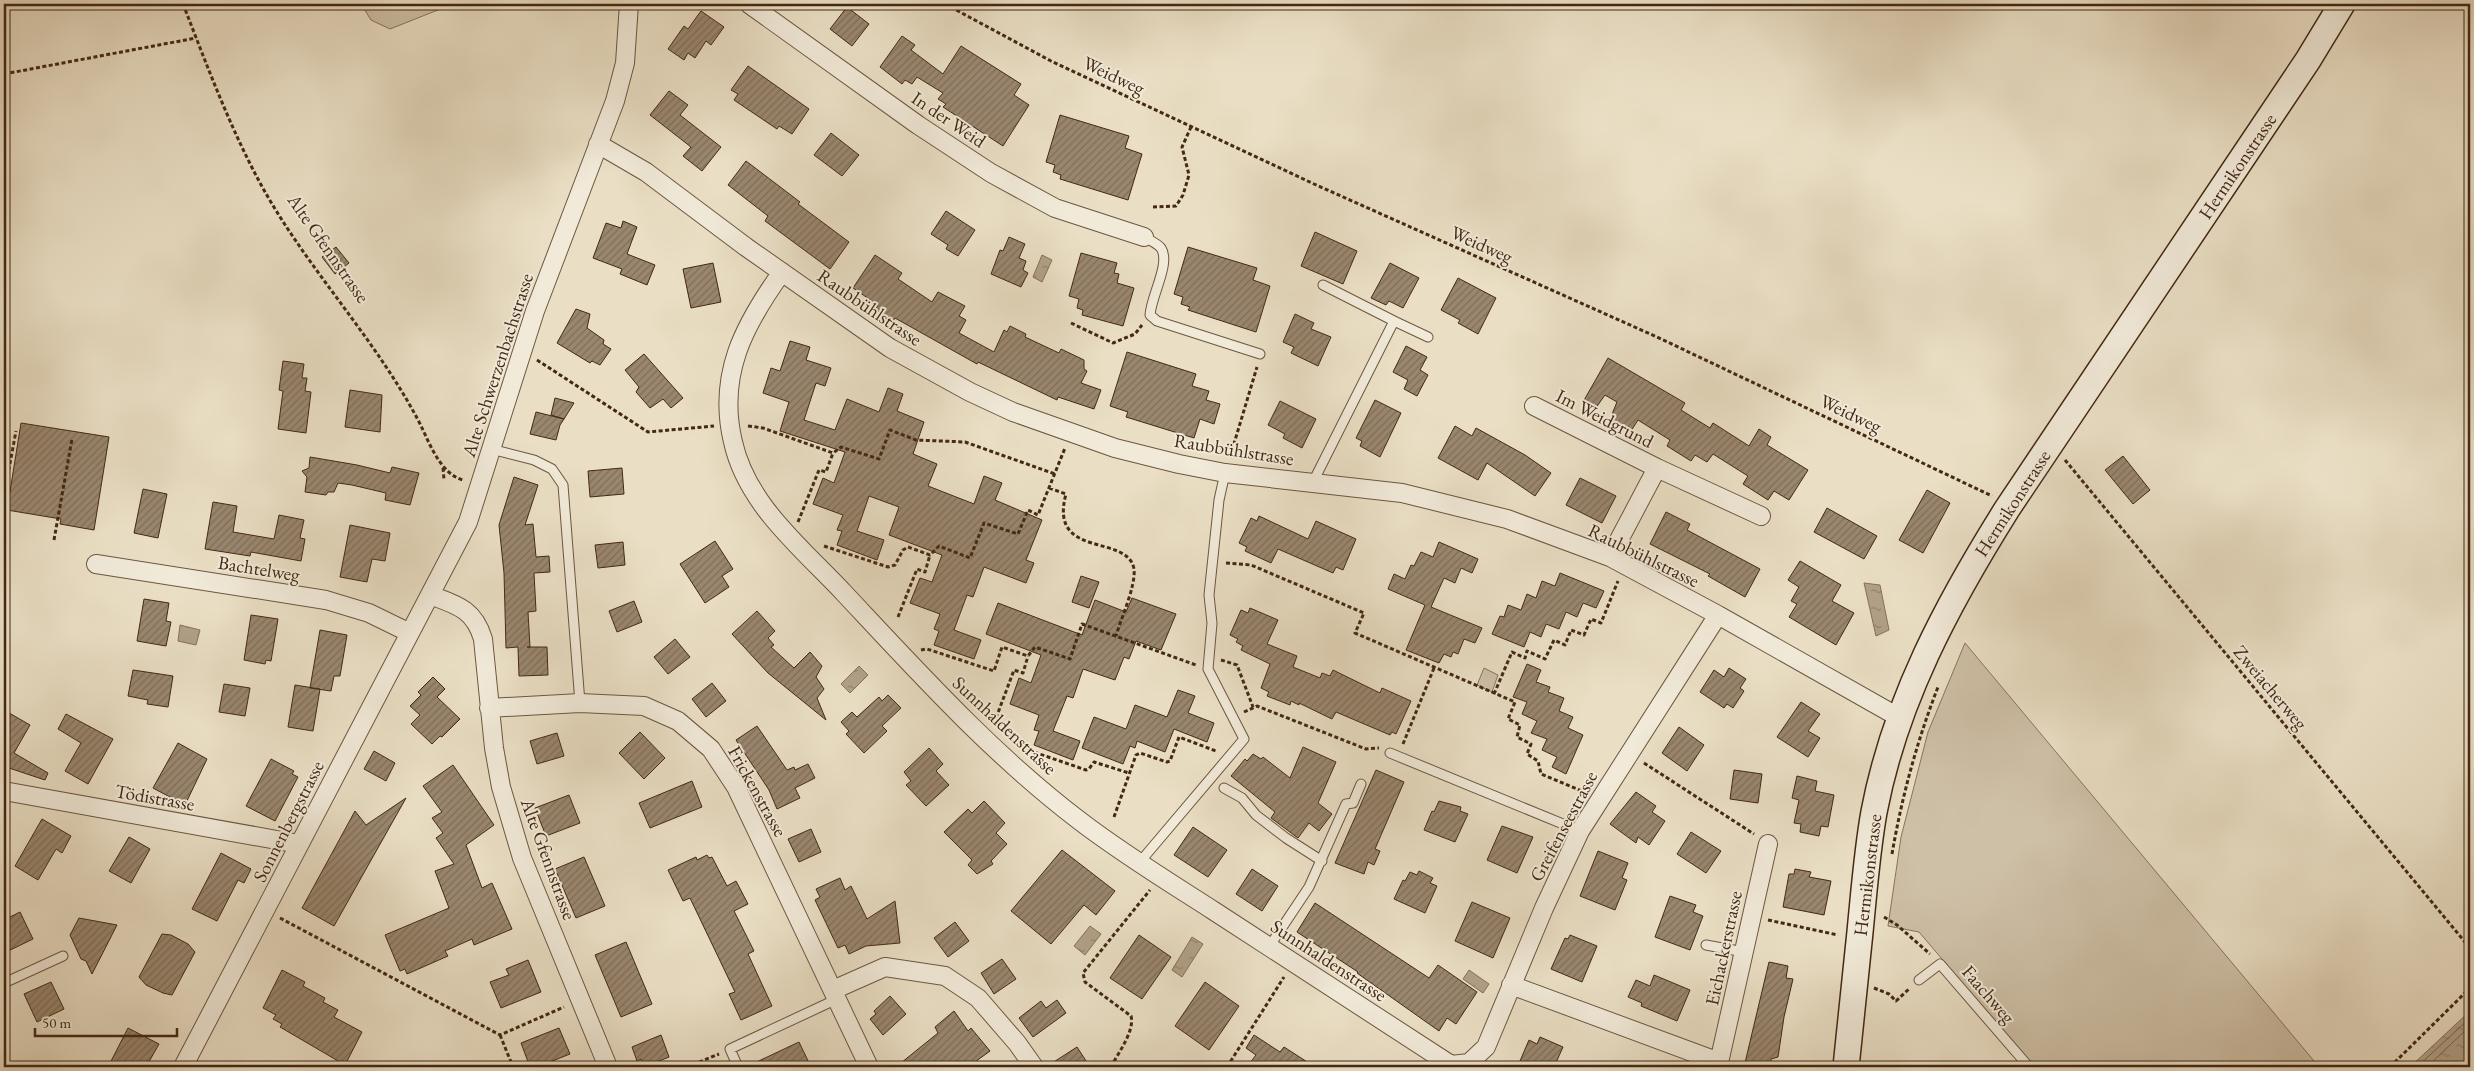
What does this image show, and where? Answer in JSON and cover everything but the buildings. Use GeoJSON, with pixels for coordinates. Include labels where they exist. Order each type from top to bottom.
{"type":"FeatureCollection","features":[{"type":"Feature","properties":{"kind":"street"},"geometry":{"type":"LineString","coordinates":[[598,144],[615,101],[625,63],[629,4]]}},
{"type":"Feature","properties":{"kind":"street","name":"In der Weid"},"geometry":{"type":"LineString","coordinates":[[749,4],[918,125],[991,173],[1055,208],[1144,237]]}},
{"type":"Feature","properties":{"kind":"street","name":"Hermikonstrasse"},"geometry":{"type":"LineString","coordinates":[[1846,1067],[1853,987],[1874,811],[1900,718],[1941,620],[1964,577],[2049,445],[2308,60],[2342,4]]}},
{"type":"Feature","properties":{"kind":"street","name":"Raubbühlstrasse"},"geometry":{"type":"LineString","coordinates":[[598,144],[646,172],[782,272],[890,348],[930,371],[1005,408],[1115,448],[1312,482],[1402,493],[1507,519],[1610,558],[1718,615],[1900,718]]}},
{"type":"Feature","properties":{"kind":"street","name":"Alte Schwerzenbachstrasse"},"geometry":{"type":"LineString","coordinates":[[430,595],[461,536],[480,484],[536,311],[598,144]]}},
{"type":"Feature","properties":{"kind":"street","name":"Sunnhaldenstrasse"},"geometry":{"type":"LineString","coordinates":[[782,272],[748,324],[732,366],[728,388],[728,412],[733,444],[740,466],[752,490],[779,524],[992,746],[1067,811],[1139,863],[1451,1065],[1469,1065]]}},
{"type":"Feature","properties":{"kind":"street","name":"Im Weidgrund"},"geometry":{"type":"LineString","coordinates":[[1534,406],[1657,468],[1761,516]]}},
{"type":"Feature","properties":{"kind":"street","name":"Im Weidgrund"},"geometry":{"type":"LineString","coordinates":[[1610,558],[1657,468]]}},
{"type":"Feature","properties":{"kind":"street","name":"Bachtelweg"},"geometry":{"type":"LineString","coordinates":[[96,564],[348,605],[410,633]]}},
{"type":"Feature","properties":{"kind":"street","name":"Sonnenbergstrasse"},"geometry":{"type":"LineString","coordinates":[[183,1067],[430,595]]}},
{"type":"Feature","properties":{"kind":"street","name":"Alte Gfennstrasse"},"geometry":{"type":"LineString","coordinates":[[430,595],[463,607],[480,628],[483,639],[489,708],[501,787],[514,832],[522,858],[608,1067]]}},
{"type":"Feature","properties":{"kind":"street","name":"Greifenseestrasse"},"geometry":{"type":"LineString","coordinates":[[1469,1065],[1486,1047],[1551,892],[1580,831],[1718,615]]}},
{"type":"Feature","properties":{"kind":"street","name":"Frickenstrasse"},"geometry":{"type":"LineString","coordinates":[[489,708],[580,702],[644,706],[678,721],[711,749],[736,787],[869,1067]]}},
{"type":"Feature","properties":{"kind":"street","name":"Tödistrasse"},"geometry":{"type":"LineString","coordinates":[[4,791],[299,844]]}},
{"type":"Feature","properties":{"kind":"street","name":"Eichackerstrasse"},"geometry":{"type":"LineString","coordinates":[[1512,985],[1718,1065],[1768,844]]}},
{"type":"Feature","properties":{"kind":"street"},"geometry":{"type":"LineString","coordinates":[[835,995],[886,967],[945,976],[978,998],[1034,1067]]}},
{"type":"Feature","properties":{"kind":"lane"},"geometry":{"type":"LineString","coordinates":[[1144,237],[1159,246],[1164,254],[1163,269],[1150,306],[1150,315],[1157,321],[1260,354]]}},
{"type":"Feature","properties":{"kind":"lane"},"geometry":{"type":"LineString","coordinates":[[1323,285],[1428,337]]}},
{"type":"Feature","properties":{"kind":"lane"},"geometry":{"type":"LineString","coordinates":[[1312,482],[1394,321]]}},
{"type":"Feature","properties":{"kind":"lane"},"geometry":{"type":"LineString","coordinates":[[491,449],[534,460],[552,469],[564,484],[580,702]]}},
{"type":"Feature","properties":{"kind":"lane"},"geometry":{"type":"LineString","coordinates":[[1139,863],[1244,739],[1208,669],[1212,623],[1209,595],[1212,562],[1220,500],[1227,466]]}},
{"type":"Feature","properties":{"kind":"lane"},"geometry":{"type":"LineString","coordinates":[[1388,750],[1580,831]]}},
{"type":"Feature","properties":{"kind":"lane"},"geometry":{"type":"LineString","coordinates":[[1269,947],[1309,887],[1346,804],[1353,803],[1361,784]]}},
{"type":"Feature","properties":{"kind":"lane"},"geometry":{"type":"LineString","coordinates":[[1224,788],[1242,798],[1256,815],[1286,838],[1322,861]]}},
{"type":"Feature","properties":{"kind":"lane"},"geometry":{"type":"LineString","coordinates":[[1706,945],[1744,952]]}},
{"type":"Feature","properties":{"kind":"lane"},"geometry":{"type":"LineString","coordinates":[[4,983],[64,956]]}},
{"type":"Feature","properties":{"kind":"lane","name":"Faachweg"},"geometry":{"type":"LineString","coordinates":[[1919,980],[1940,964],[2029,1067]]}},
{"type":"Feature","properties":{"kind":"lane"},"geometry":{"type":"LineString","coordinates":[[738,1067],[730,1049],[835,995]]}},
{"type":"Feature","properties":{"kind":"path","name":"Alte Gfennstrasse"},"geometry":{"type":"LineString","coordinates":[[183,4],[196,38],[263,188],[276,211],[376,352],[416,415],[443,467]]}},
{"type":"Feature","properties":{"kind":"path","name":"Weidweg"},"geometry":{"type":"LineString","coordinates":[[946,4],[1051,61],[1314,184],[1657,336],[1985,491],[2008,509]]}},
{"type":"Feature","properties":{"kind":"path"},"geometry":{"type":"LineString","coordinates":[[4,74],[196,38]]}},
{"type":"Feature","properties":{"kind":"path"},"geometry":{"type":"LineString","coordinates":[[1153,207],[1176,206],[1183,195],[1189,175],[1182,147],[1191,126]]}},
{"type":"Feature","properties":{"kind":"path"},"geometry":{"type":"LineString","coordinates":[[1071,323],[1113,343],[1135,334],[1150,315]]}},
{"type":"Feature","properties":{"kind":"path"},"geometry":{"type":"LineString","coordinates":[[1227,466],[1260,354]]}},
{"type":"Feature","properties":{"kind":"path"},"geometry":{"type":"LineString","coordinates":[[531,357],[648,432],[717,426]]}},
{"type":"Feature","properties":{"kind":"path"},"geometry":{"type":"LineString","coordinates":[[740,424],[763,428],[833,453]]}},
{"type":"Feature","properties":{"kind":"path"},"geometry":{"type":"LineString","coordinates":[[796,527],[819,470],[826,472],[833,453],[842,447],[879,459],[890,430],[916,440],[965,442],[1055,474]]}},
{"type":"Feature","properties":{"kind":"path"},"geometry":{"type":"LineString","coordinates":[[4,496],[16,431]]}},
{"type":"Feature","properties":{"kind":"path"},"geometry":{"type":"LineString","coordinates":[[54,540],[72,439]]}},
{"type":"Feature","properties":{"kind":"path","name":"Zweiacherweg"},"geometry":{"type":"LineString","coordinates":[[2049,445],[2064,458],[2470,948]]}},
{"type":"Feature","properties":{"kind":"path"},"geometry":{"type":"LineString","coordinates":[[898,617],[917,569],[924,572],[930,555],[939,546],[970,558],[984,523],[1018,534],[1028,510],[1038,514],[1066,446]]}},
{"type":"Feature","properties":{"kind":"path"},"geometry":{"type":"LineString","coordinates":[[443,467],[444,480]]}},
{"type":"Feature","properties":{"kind":"path"},"geometry":{"type":"LineString","coordinates":[[443,467],[455,478],[480,484]]}},
{"type":"Feature","properties":{"kind":"path"},"geometry":{"type":"LineString","coordinates":[[1049,488],[1066,494],[1062,508],[1064,525],[1074,535],[1126,556],[1134,566],[1134,579],[1116,636]]}},
{"type":"Feature","properties":{"kind":"path"},"geometry":{"type":"LineString","coordinates":[[820,544],[888,567],[895,565],[903,550],[908,547],[930,555]]}},
{"type":"Feature","properties":{"kind":"path"},"geometry":{"type":"LineString","coordinates":[[1212,562],[1251,565],[1364,612],[1355,633],[1515,702],[1508,719],[1520,725],[1517,737],[1531,744],[1527,754],[1538,761],[1541,774],[1599,799]]}},
{"type":"Feature","properties":{"kind":"path"},"geometry":{"type":"LineString","coordinates":[[1494,694],[1512,652],[1525,658],[1527,651],[1545,659],[1554,640],[1565,644],[1572,630],[1584,635],[1591,619],[1601,623],[1619,578]]}},
{"type":"Feature","properties":{"kind":"path"},"geometry":{"type":"LineString","coordinates":[[996,718],[1014,670],[1023,673],[1028,656],[1035,647],[1070,659],[1082,624],[1208,669]]}},
{"type":"Feature","properties":{"kind":"path"},"geometry":{"type":"LineString","coordinates":[[915,651],[927,649],[994,671],[1002,647],[1028,656]]}},
{"type":"Feature","properties":{"kind":"path"},"geometry":{"type":"LineString","coordinates":[[1208,656],[1237,665],[1253,707]]}},
{"type":"Feature","properties":{"kind":"path"},"geometry":{"type":"LineString","coordinates":[[1401,747],[1434,668]]}},
{"type":"Feature","properties":{"kind":"path"},"geometry":{"type":"LineString","coordinates":[[1232,718],[1257,706],[1366,749],[1388,750]]}},
{"type":"Feature","properties":{"kind":"path"},"geometry":{"type":"LineString","coordinates":[[1114,817],[1136,755],[1140,753],[1167,762],[1170,761],[1179,737],[1229,757]]}},
{"type":"Feature","properties":{"kind":"path"},"geometry":{"type":"LineString","coordinates":[[1891,858],[1897,822],[1917,745]]}},
{"type":"Feature","properties":{"kind":"path"},"geometry":{"type":"LineString","coordinates":[[1017,748],[1022,748],[1086,770],[1094,762],[1129,773]]}},
{"type":"Feature","properties":{"kind":"path"},"geometry":{"type":"LineString","coordinates":[[1642,762],[1747,829]]}},
{"type":"Feature","properties":{"kind":"path"},"geometry":{"type":"LineString","coordinates":[[1111,1067],[1133,1022],[1131,1016],[1085,982],[1084,973],[1153,885]]}},
{"type":"Feature","properties":{"kind":"path"},"geometry":{"type":"LineString","coordinates":[[266,910],[500,1035],[513,1067]]}},
{"type":"Feature","properties":{"kind":"path"},"geometry":{"type":"LineString","coordinates":[[1751,916],[1844,936]]}},
{"type":"Feature","properties":{"kind":"path"},"geometry":{"type":"LineString","coordinates":[[1884,917],[1897,925],[1940,964]]}},
{"type":"Feature","properties":{"kind":"path"},"geometry":{"type":"LineString","coordinates":[[1227,1067],[1287,972]]}},
{"type":"Feature","properties":{"kind":"path"},"geometry":{"type":"LineString","coordinates":[[1870,988],[1889,994],[1896,1001]]}},
{"type":"Feature","properties":{"kind":"path"},"geometry":{"type":"LineString","coordinates":[[2390,1067],[2470,988]]}},
{"type":"Feature","properties":{"kind":"path"},"geometry":{"type":"LineString","coordinates":[[500,1035],[580,999]]}},
{"type":"Feature","properties":{"kind":"path"},"geometry":{"type":"LineString","coordinates":[[687,1067],[730,1049]]}},
{"type":"Feature","properties":{"kind":"shaded area"},"geometry":{"type":"Polygon","coordinates":[[[361,4],[453,4],[390,29],[371,20],[361,4]]]}},
{"type":"Feature","properties":{"kind":"shaded area"},"geometry":{"type":"Polygon","coordinates":[[[1965,643],[2319,1067],[2034,1067],[1919,932],[1888,926],[1901,837],[1928,732],[1965,643]]]}},
{"type":"Feature","properties":{"kind":"shaded area"},"geometry":{"type":"Polygon","coordinates":[[[1484,668],[1498,675],[1492,692],[1477,685],[1484,668]]]}},
{"type":"Feature","properties":{"kind":"water"},"geometry":{"type":"Polygon","coordinates":[[[1042,255],[1052,260],[1042,282],[1033,277],[1042,255]]]}},
{"type":"Feature","properties":{"kind":"water"},"geometry":{"type":"Polygon","coordinates":[[[1864,583],[1880,585],[1889,630],[1876,636],[1864,583]]]}},
{"type":"Feature","properties":{"kind":"water"},"geometry":{"type":"Polygon","coordinates":[[[180,625],[200,630],[196,645],[178,641],[180,625]]]}},
{"type":"Feature","properties":{"kind":"water"},"geometry":{"type":"Polygon","coordinates":[[[859,666],[868,675],[850,693],[841,684],[859,666]]]}},
{"type":"Feature","properties":{"kind":"water"},"geometry":{"type":"Polygon","coordinates":[[[1090,926],[1101,934],[1085,955],[1074,946],[1090,926]]]}},
{"type":"Feature","properties":{"kind":"water"},"geometry":{"type":"Polygon","coordinates":[[[1192,937],[1203,944],[1182,977],[1172,970],[1192,937]]]}},
{"type":"Feature","properties":{"kind":"water"},"geometry":{"type":"Polygon","coordinates":[[[1469,970],[1489,984],[1483,993],[1463,979],[1469,970]]]}},
{"type":"Feature","properties":{"kind":"water"},"geometry":{"type":"Polygon","coordinates":[[[2470,1011],[2470,1058],[2460,1067],[2410,1067],[2470,1011]]]}}]}
